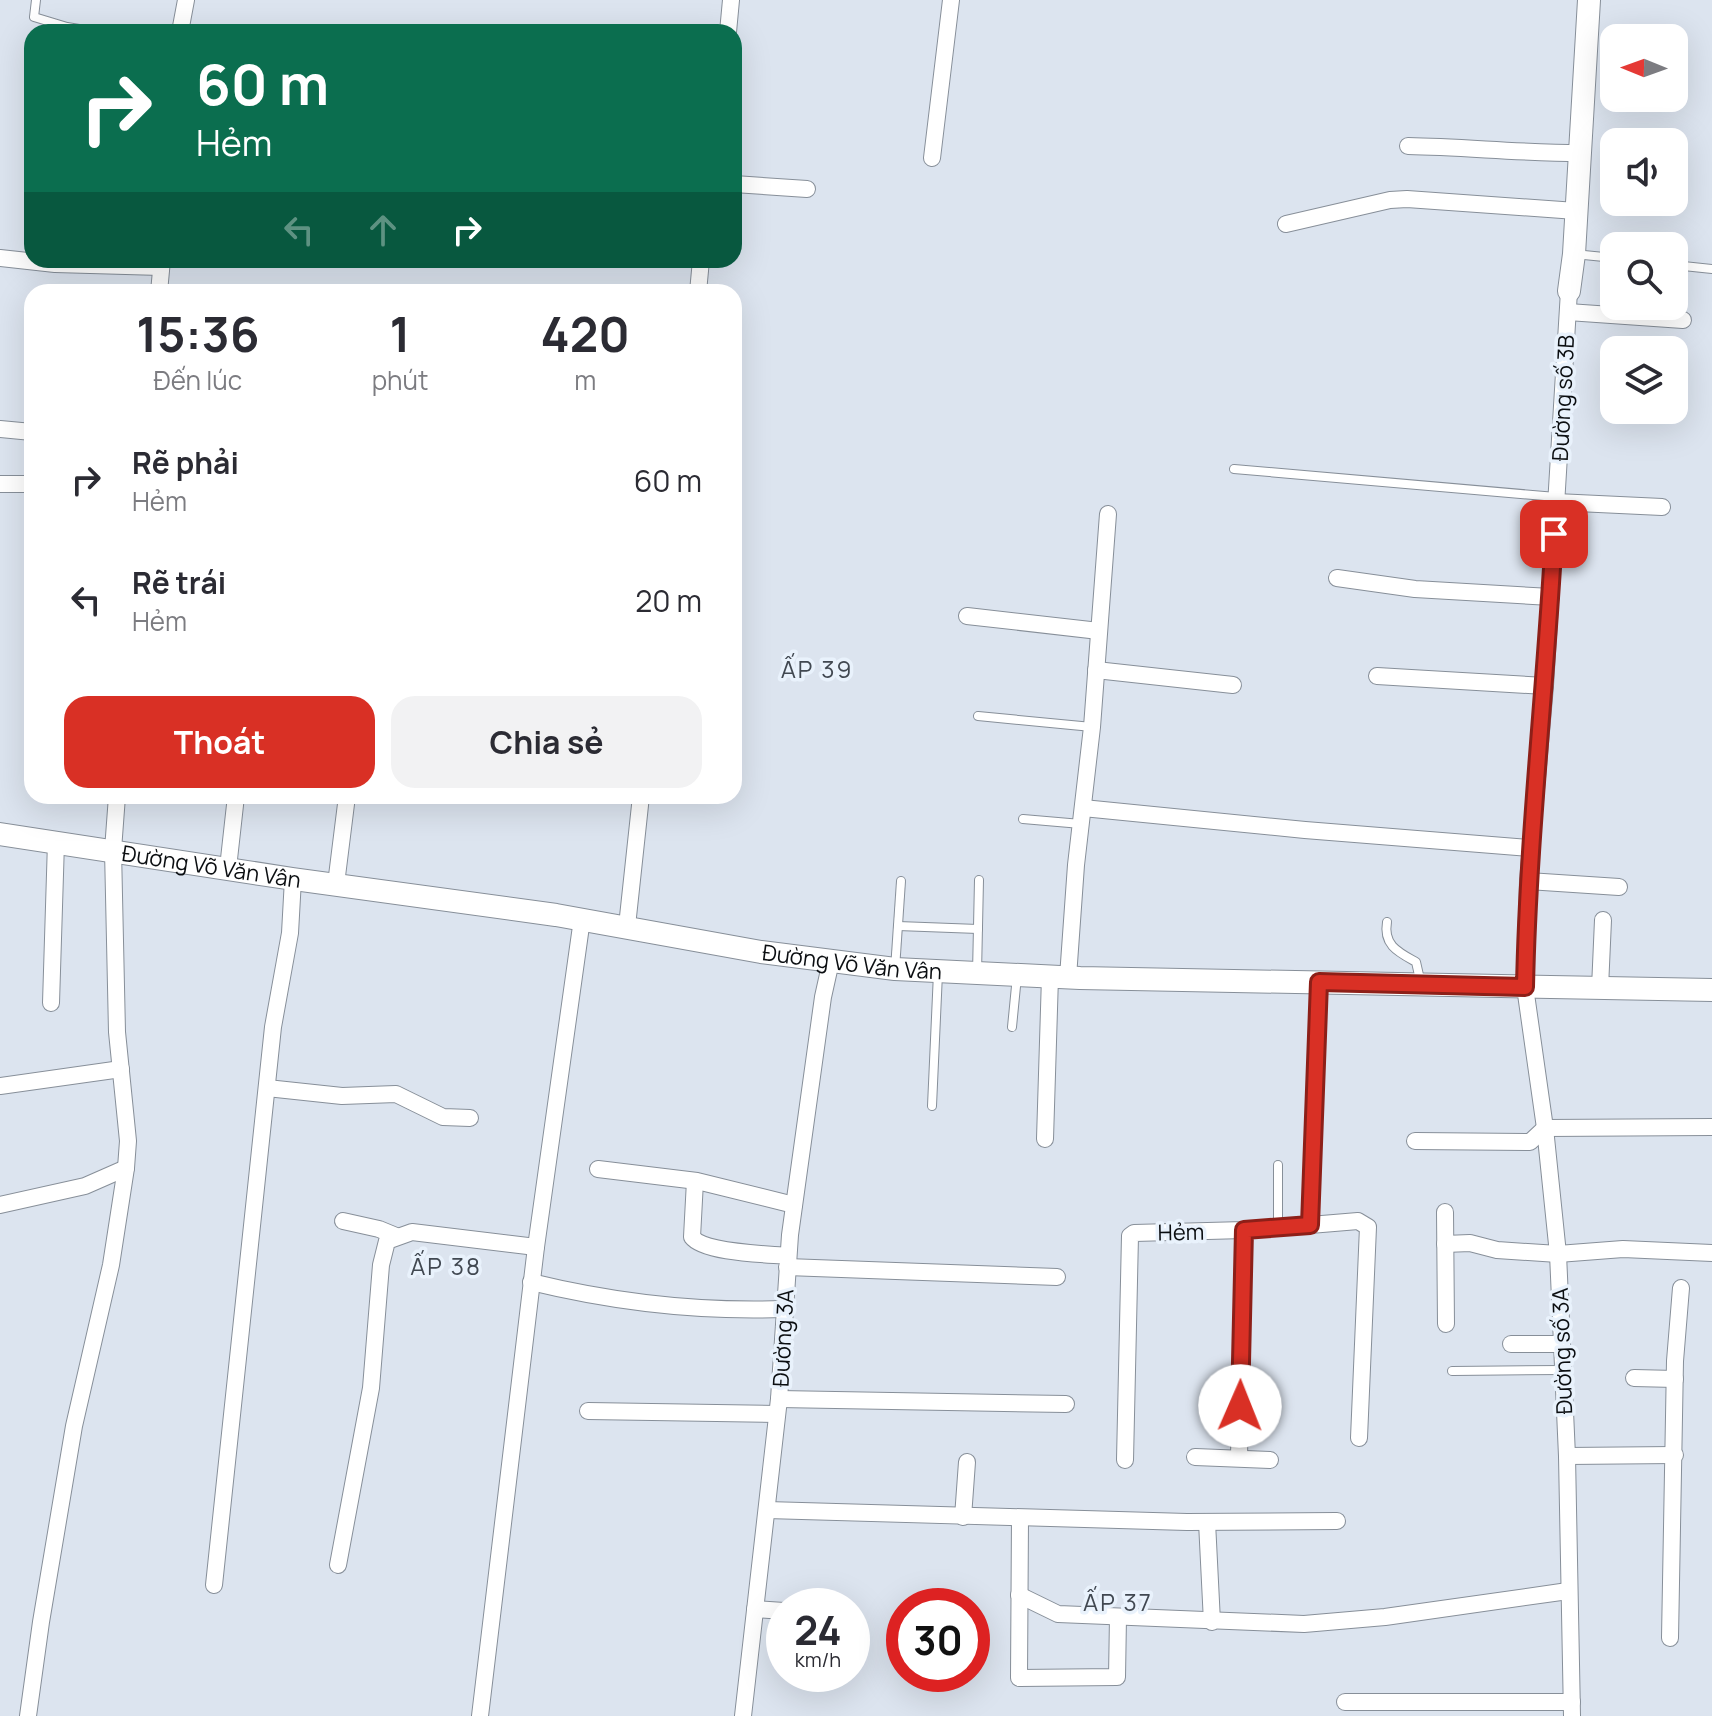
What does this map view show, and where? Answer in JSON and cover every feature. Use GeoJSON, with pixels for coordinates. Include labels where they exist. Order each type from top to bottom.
{"type":"FeatureCollection","features":[{"type":"Feature","properties":{"kind":"street"},"geometry":{"type":"LineString","coordinates":[[182,24],[186,0]]}},
{"type":"Feature","properties":{"kind":"street"},"geometry":{"type":"LineString","coordinates":[[729,24],[731,0]]}},
{"type":"Feature","properties":{"kind":"street"},"geometry":{"type":"LineString","coordinates":[[932,158],[951,0]]}},
{"type":"Feature","properties":{"kind":"street","name":"Đường số 3B"},"geometry":{"type":"LineString","coordinates":[[1525,987],[1530,848],[1545,686],[1589,0]]}},
{"type":"Feature","properties":{"kind":"street"},"geometry":{"type":"LineString","coordinates":[[1408,146],[1580,153]]}},
{"type":"Feature","properties":{"kind":"street"},"geometry":{"type":"LineString","coordinates":[[742,185],[807,189]]}},
{"type":"Feature","properties":{"kind":"street"},"geometry":{"type":"LineString","coordinates":[[1286,224],[1390,200],[1407,199],[1576,211]]}},
{"type":"Feature","properties":{"kind":"street"},"geometry":{"type":"LineString","coordinates":[[0,258],[24,261]]}},
{"type":"Feature","properties":{"kind":"street"},"geometry":{"type":"LineString","coordinates":[[1568,302],[1600,307]]}},
{"type":"Feature","properties":{"kind":"street"},"geometry":{"type":"LineString","coordinates":[[0,429],[24,431]]}},
{"type":"Feature","properties":{"kind":"street"},"geometry":{"type":"LineString","coordinates":[[0,484],[24,484]]}},
{"type":"Feature","properties":{"kind":"street"},"geometry":{"type":"LineString","coordinates":[[1557,500],[1662,507]]}},
{"type":"Feature","properties":{"kind":"street"},"geometry":{"type":"LineString","coordinates":[[1045,1139],[1059,977],[1092,727],[1108,514]]}},
{"type":"Feature","properties":{"kind":"street"},"geometry":{"type":"LineString","coordinates":[[1337,578],[1415,589],[1551,597]]}},
{"type":"Feature","properties":{"kind":"street"},"geometry":{"type":"LineString","coordinates":[[967,616],[1099,631]]}},
{"type":"Feature","properties":{"kind":"street"},"geometry":{"type":"LineString","coordinates":[[1096,670],[1233,685]]}},
{"type":"Feature","properties":{"kind":"street"},"geometry":{"type":"LineString","coordinates":[[1377,676],[1545,686]]}},
{"type":"Feature","properties":{"kind":"street"},"geometry":{"type":"LineString","coordinates":[[28,1716],[74,1426],[111,1265],[126,1168],[128,1141],[117,1032],[113,850],[116,804]]}},
{"type":"Feature","properties":{"kind":"street"},"geometry":{"type":"LineString","coordinates":[[228,868],[235,804]]}},
{"type":"Feature","properties":{"kind":"street"},"geometry":{"type":"LineString","coordinates":[[336,884],[346,804]]}},
{"type":"Feature","properties":{"kind":"street"},"geometry":{"type":"LineString","coordinates":[[627,926],[640,804]]}},
{"type":"Feature","properties":{"kind":"street"},"geometry":{"type":"LineString","coordinates":[[1082,816],[1530,848]]}},
{"type":"Feature","properties":{"kind":"street","name":"Đường Võ Văn Vân"},"geometry":{"type":"LineString","coordinates":[[0,834],[582,919],[761,952],[895,969],[1059,977],[1712,990]]}},
{"type":"Feature","properties":{"kind":"street"},"geometry":{"type":"LineString","coordinates":[[51,1003],[56,842]]}},
{"type":"Feature","properties":{"kind":"street"},"geometry":{"type":"LineString","coordinates":[[214,1585],[273,1027],[290,933],[293,879]]}},
{"type":"Feature","properties":{"kind":"street"},"geometry":{"type":"LineString","coordinates":[[1528,881],[1619,887]]}},
{"type":"Feature","properties":{"kind":"street"},"geometry":{"type":"LineString","coordinates":[[480,1716],[531,1282],[582,919]]}},
{"type":"Feature","properties":{"kind":"street"},"geometry":{"type":"LineString","coordinates":[[1600,988],[1603,920]]}},
{"type":"Feature","properties":{"kind":"street","name":"Đường 3A"},"geometry":{"type":"LineString","coordinates":[[743,1716],[778,1407],[794,1205],[823,997],[831,961]]}},
{"type":"Feature","properties":{"kind":"street"},"geometry":{"type":"LineString","coordinates":[[1310,1225],[1319,982]]}},
{"type":"Feature","properties":{"kind":"street","name":"Đường số 3A"},"geometry":{"type":"LineString","coordinates":[[1525,987],[1545,1128],[1558,1254],[1567,1456],[1572,1709]]}},
{"type":"Feature","properties":{"kind":"street"},"geometry":{"type":"LineString","coordinates":[[0,1086],[121,1069]]}},
{"type":"Feature","properties":{"kind":"street"},"geometry":{"type":"LineString","coordinates":[[267,1088],[342,1096],[396,1094],[443,1117],[470,1118]]}},
{"type":"Feature","properties":{"kind":"street"},"geometry":{"type":"LineString","coordinates":[[1415,1141],[1530,1142],[1545,1128],[1712,1127]]}},
{"type":"Feature","properties":{"kind":"street"},"geometry":{"type":"LineString","coordinates":[[0,1205],[85,1186],[126,1168]]}},
{"type":"Feature","properties":{"kind":"street"},"geometry":{"type":"LineString","coordinates":[[598,1169],[695,1181],[794,1205]]}},
{"type":"Feature","properties":{"kind":"street"},"geometry":{"type":"LineString","coordinates":[[695,1181],[692,1237],[696,1242],[713,1248],[788,1262],[1057,1277]]}},
{"type":"Feature","properties":{"kind":"street"},"geometry":{"type":"LineString","coordinates":[[1445,1212],[1446,1324]]}},
{"type":"Feature","properties":{"kind":"street"},"geometry":{"type":"LineString","coordinates":[[343,1221],[396,1236]]}},
{"type":"Feature","properties":{"kind":"street","name":"Hẻm"},"geometry":{"type":"LineString","coordinates":[[1125,1460],[1130,1236],[1134,1233],[1244,1230],[1358,1221],[1368,1227],[1359,1438]]}},
{"type":"Feature","properties":{"kind":"street"},"geometry":{"type":"LineString","coordinates":[[1239,1457],[1244,1230]]}},
{"type":"Feature","properties":{"kind":"street"},"geometry":{"type":"LineString","coordinates":[[338,1565],[371,1388],[381,1265],[387,1241],[412,1232],[536,1247]]}},
{"type":"Feature","properties":{"kind":"street"},"geometry":{"type":"LineString","coordinates":[[1445,1244],[1470,1243],[1497,1250],[1558,1254],[1623,1249],[1712,1253]]}},
{"type":"Feature","properties":{"kind":"street"},"geometry":{"type":"LineString","coordinates":[[531,1282],[596,1298],[697,1307],[784,1309]]}},
{"type":"Feature","properties":{"kind":"street"},"geometry":{"type":"LineString","coordinates":[[1670,1638],[1675,1379],[1681,1288]]}},
{"type":"Feature","properties":{"kind":"street"},"geometry":{"type":"LineString","coordinates":[[1511,1344],[1562,1344]]}},
{"type":"Feature","properties":{"kind":"street"},"geometry":{"type":"LineString","coordinates":[[1634,1378],[1675,1379]]}},
{"type":"Feature","properties":{"kind":"street"},"geometry":{"type":"LineString","coordinates":[[588,1411],[1066,1404]]}},
{"type":"Feature","properties":{"kind":"street"},"geometry":{"type":"LineString","coordinates":[[1567,1456],[1675,1455]]}},
{"type":"Feature","properties":{"kind":"street"},"geometry":{"type":"LineString","coordinates":[[1195,1457],[1270,1460]]}},
{"type":"Feature","properties":{"kind":"street"},"geometry":{"type":"LineString","coordinates":[[963,1517],[967,1462]]}},
{"type":"Feature","properties":{"kind":"street"},"geometry":{"type":"LineString","coordinates":[[767,1510],[1207,1522],[1337,1521]]}},
{"type":"Feature","properties":{"kind":"street"},"geometry":{"type":"LineString","coordinates":[[1020,1518],[1019,1678],[1117,1677],[1118,1617]]}},
{"type":"Feature","properties":{"kind":"street"},"geometry":{"type":"LineString","coordinates":[[1207,1522],[1212,1622]]}},
{"type":"Feature","properties":{"kind":"street"},"geometry":{"type":"LineString","coordinates":[[1019,1595],[1058,1614],[1304,1624],[1400,1615],[1568,1591]]}},
{"type":"Feature","properties":{"kind":"street"},"geometry":{"type":"LineString","coordinates":[[755,1609],[766,1610]]}},
{"type":"Feature","properties":{"kind":"street"},"geometry":{"type":"LineString","coordinates":[[1345,1702],[1572,1709]]}},
{"type":"Feature","properties":{"kind":"lane"},"geometry":{"type":"LineString","coordinates":[[36,0],[34,17],[57,24]]}},
{"type":"Feature","properties":{"kind":"lane"},"geometry":{"type":"LineString","coordinates":[[1574,254],[1600,257]]}},
{"type":"Feature","properties":{"kind":"lane"},"geometry":{"type":"LineString","coordinates":[[1688,266],[1712,269]]}},
{"type":"Feature","properties":{"kind":"lane"},"geometry":{"type":"LineString","coordinates":[[1234,469],[1557,500]]}},
{"type":"Feature","properties":{"kind":"lane"},"geometry":{"type":"LineString","coordinates":[[978,716],[1092,727]]}},
{"type":"Feature","properties":{"kind":"lane"},"geometry":{"type":"LineString","coordinates":[[1023,819],[1082,816]]}},
{"type":"Feature","properties":{"kind":"lane"},"geometry":{"type":"LineString","coordinates":[[977,973],[979,880]]}},
{"type":"Feature","properties":{"kind":"lane"},"geometry":{"type":"LineString","coordinates":[[895,969],[901,881]]}},
{"type":"Feature","properties":{"kind":"lane"},"geometry":{"type":"LineString","coordinates":[[1387,922],[1385,934],[1393,950],[1416,962],[1421,985]]}},
{"type":"Feature","properties":{"kind":"lane"},"geometry":{"type":"LineString","coordinates":[[898,926],[978,929]]}},
{"type":"Feature","properties":{"kind":"lane"},"geometry":{"type":"LineString","coordinates":[[932,1106],[938,972]]}},
{"type":"Feature","properties":{"kind":"lane"},"geometry":{"type":"LineString","coordinates":[[1012,1027],[1017,975]]}},
{"type":"Feature","properties":{"kind":"lane"},"geometry":{"type":"LineString","coordinates":[[1278,1165],[1278,1227]]}},
{"type":"Feature","properties":{"kind":"lane"},"geometry":{"type":"LineString","coordinates":[[1452,1371],[1563,1370]]}},
{"type":"Feature","properties":{"kind":"district","name":"ẤP 39"},"geometry":{"type":"Point","coordinates":[817,670]}},
{"type":"Feature","properties":{"kind":"district","name":"ẤP 38"},"geometry":{"type":"Point","coordinates":[446,1267]}},
{"type":"Feature","properties":{"kind":"district","name":"ẤP 37"},"geometry":{"type":"Point","coordinates":[1118,1603]}},
{"type":"Feature","properties":{"kind":"route"},"geometry":{"type":"LineString","coordinates":[[1240,1406],[1244,1230],[1310,1225],[1319,982],[1525,987],[1528,881],[1554,534]]}}]}
